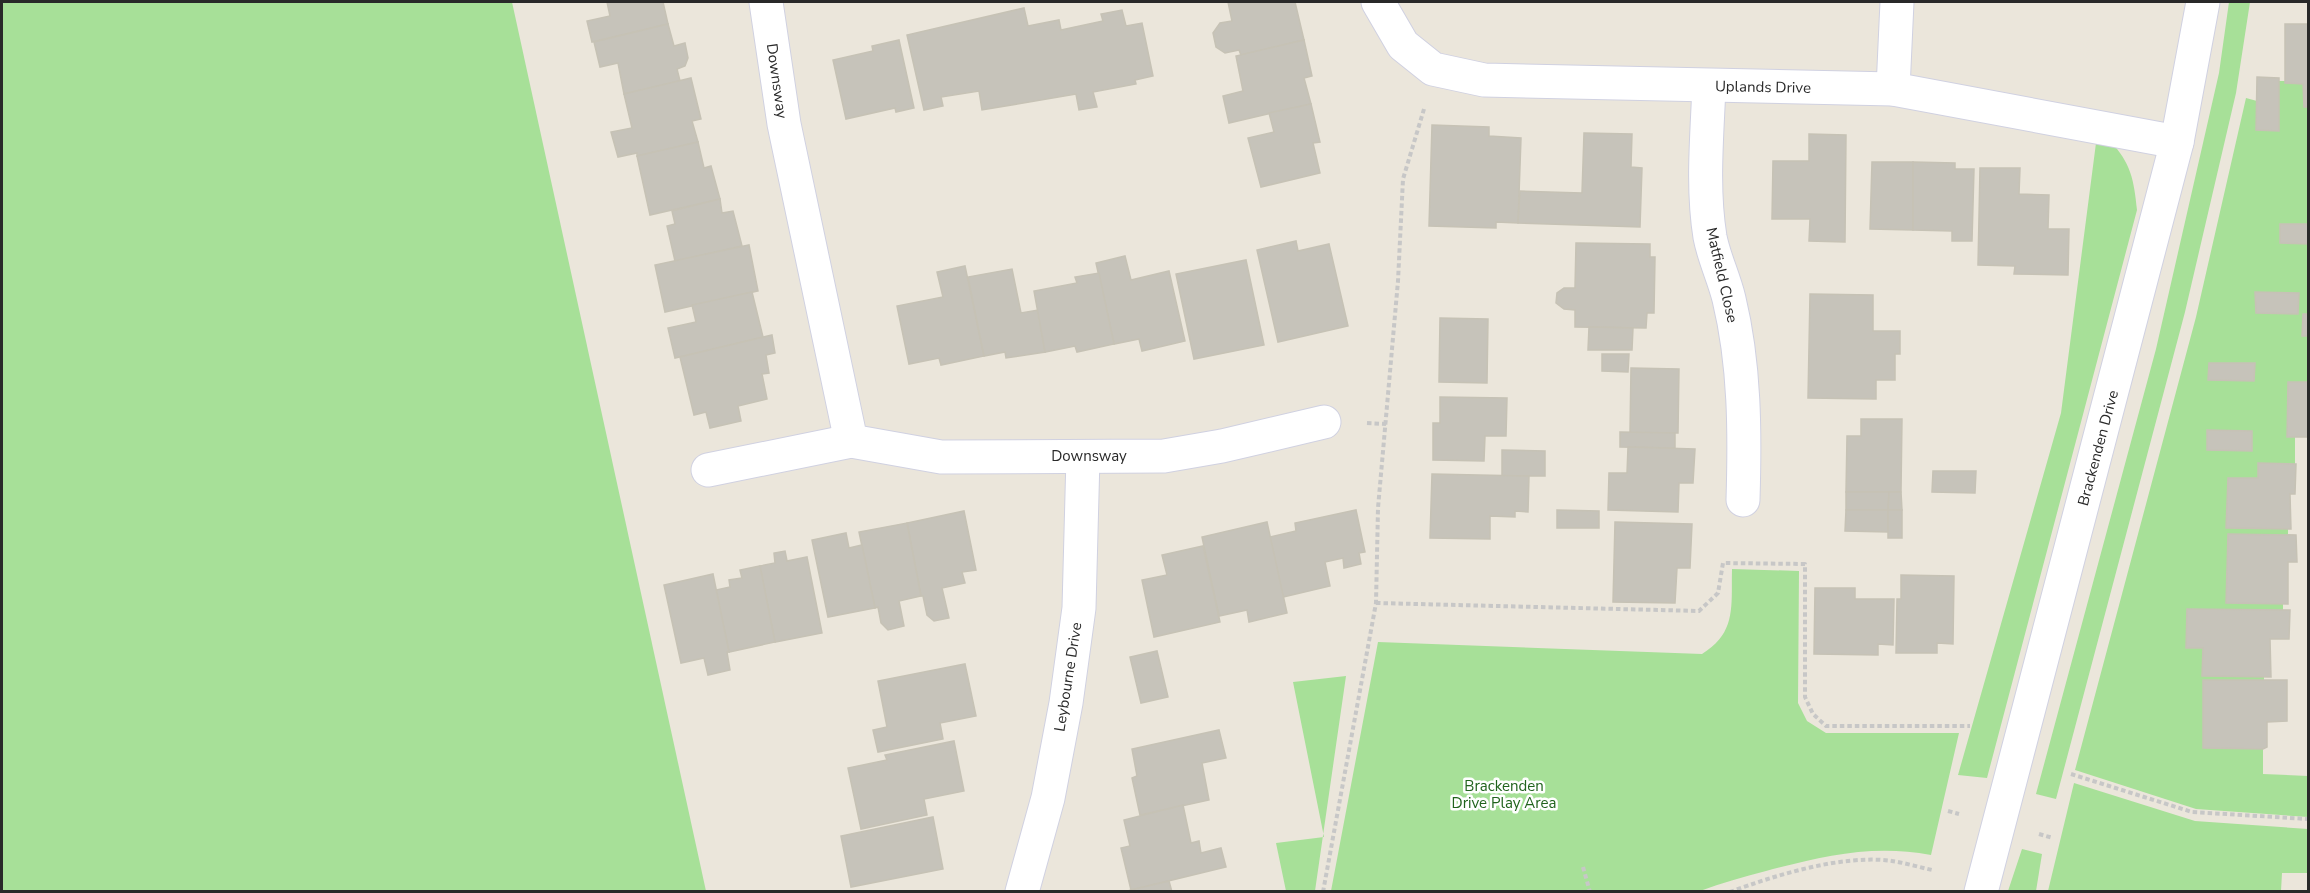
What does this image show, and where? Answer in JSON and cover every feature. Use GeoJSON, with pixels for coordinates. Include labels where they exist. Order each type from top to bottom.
{"type":"FeatureCollection","features":[{"type":"Feature","properties":{"kind":"street","name":"Downsway"},"geometry":{"type":"LineString","coordinates":[[766,2],[783,124],[851,441]]}},
{"type":"Feature","properties":{"kind":"street","name":"Uplands Drive"},"geometry":{"type":"LineString","coordinates":[[1378,2],[1403,45],[1433,69],[1484,80],[1893,89],[2177,142]]}},
{"type":"Feature","properties":{"kind":"street"},"geometry":{"type":"LineString","coordinates":[[1893,89],[1897,2]]}},
{"type":"Feature","properties":{"kind":"street","name":"Brackenden Drive"},"geometry":{"type":"LineString","coordinates":[[1982,891],[2177,142],[2203,2]]}},
{"type":"Feature","properties":{"kind":"street","name":"Matfield Close"},"geometry":{"type":"LineString","coordinates":[[1709,86],[1706,184],[1711,238],[1729,300],[1741,372],[1745,441],[1743,500]]}},
{"type":"Feature","properties":{"kind":"street","name":"Downsway"},"geometry":{"type":"LineString","coordinates":[[708,470],[851,441],[941,457],[1164,456],[1222,446],[1324,422]]}},
{"type":"Feature","properties":{"kind":"street","name":"Leybourne Drive"},"geometry":{"type":"LineString","coordinates":[[1022,891],[1048,798],[1066,703],[1079,608],[1083,457]]}},
{"type":"Feature","properties":{"kind":"path"},"geometry":{"type":"LineString","coordinates":[[1323,891],[1376,603],[1378,508],[1398,281],[1403,179],[1425,105]]}},
{"type":"Feature","properties":{"kind":"path"},"geometry":{"type":"LineString","coordinates":[[1376,603],[1699,611],[1718,593],[1723,563],[1805,564],[1805,697],[1813,714],[1826,726],[1970,726]]}},
{"type":"Feature","properties":{"kind":"path"},"geometry":{"type":"LineString","coordinates":[[2071,774],[2192,812],[2308,819]]}},
{"type":"Feature","properties":{"kind":"path"},"geometry":{"type":"LineString","coordinates":[[1730,891],[1815,866],[1854,861],[1891,861],[1932,870]]}},
{"type":"Feature","properties":{"kind":"path"},"geometry":{"type":"LineString","coordinates":[[1583,867],[1590,891]]}},
{"type":"Feature","properties":{"kind":"green space"},"geometry":{"type":"Polygon","coordinates":[[[2,2],[512,2],[706,891],[2,891],[2,2]]]}},
{"type":"Feature","properties":{"kind":"green space"},"geometry":{"type":"Polygon","coordinates":[[[2229,2],[2250,2],[2236,93],[2185,312],[2056,799],[2036,794],[2156,349],[2219,73],[2229,2]]]}},
{"type":"Feature","properties":{"kind":"green space"},"geometry":{"type":"Polygon","coordinates":[[[2279,81],[2303,84],[2304,106],[2308,107],[2308,224],[2281,224],[2280,243],[2308,244],[2308,314],[2303,314],[2302,336],[2308,336],[2308,382],[2288,382],[2288,437],[2295,437],[2295,464],[2258,463],[2258,478],[2228,478],[2227,528],[2288,529],[2288,535],[2228,534],[2226,603],[2283,604],[2283,610],[2186,648],[2203,648],[2203,676],[2264,677],[2264,680],[2203,680],[2203,748],[2263,749],[2263,774],[2308,776],[2308,817],[2196,809],[2075,770],[2196,317],[2246,98],[2257,101],[2256,130],[2278,131],[2279,81]],[[2255,293],[2256,313],[2298,313],[2298,293],[2255,293]],[[2209,363],[2209,380],[2254,381],[2254,363],[2209,363]],[[2207,431],[2207,450],[2252,451],[2207,431]]]}},
{"type":"Feature","properties":{"kind":"green space"},"geometry":{"type":"Polygon","coordinates":[[[2110,141],[2123,157],[2130,172],[2137,210],[1987,778],[1958,775],[2061,413],[2096,143],[2110,141]]]}},
{"type":"Feature","properties":{"kind":"green space","name":"Brackenden Drive Play Area"},"geometry":{"type":"Polygon","coordinates":[[[1732,569],[1799,571],[1798,703],[1807,721],[1826,733],[1959,733],[1931,855],[1868,851],[1828,856],[1700,891],[1331,891],[1378,642],[1702,654],[1713,646],[1727,627],[1731,606],[1732,569]]]}},
{"type":"Feature","properties":{"kind":"green space"},"geometry":{"type":"Polygon","coordinates":[[[1346,676],[1323,833],[1293,682],[1346,676]]]}},
{"type":"Feature","properties":{"kind":"green space"},"geometry":{"type":"Polygon","coordinates":[[[2074,783],[2195,821],[2308,829],[2308,873],[2282,873],[2281,891],[2048,891],[2074,783]]]}},
{"type":"Feature","properties":{"kind":"green space"},"geometry":{"type":"Polygon","coordinates":[[[1323,837],[1315,891],[1286,891],[1276,843],[1323,837]]]}},
{"type":"Feature","properties":{"kind":"green space"},"geometry":{"type":"Polygon","coordinates":[[[2022,849],[2042,854],[2036,891],[2008,891],[2022,849]]]}},
{"type":"Feature","properties":{"kind":"building"},"geometry":{"type":"Polygon","coordinates":[[[607,2],[663,2],[668,24],[592,42],[587,21],[610,16],[607,2]]]}},
{"type":"Feature","properties":{"kind":"building"},"geometry":{"type":"Polygon","coordinates":[[[1228,2],[1295,2],[1304,40],[1241,55],[1239,50],[1225,53],[1216,47],[1213,33],[1220,23],[1232,21],[1228,2]]]}},
{"type":"Feature","properties":{"kind":"building"},"geometry":{"type":"Polygon","coordinates":[[[1024,8],[1028,26],[1059,20],[1061,30],[1103,21],[1101,14],[1122,10],[1126,26],[1142,23],[1153,76],[1135,80],[1136,84],[1093,92],[1097,107],[1079,110],[1076,94],[982,110],[979,91],[941,97],[943,106],[924,110],[907,35],[1024,8]]]}},
{"type":"Feature","properties":{"kind":"building"},"geometry":{"type":"Polygon","coordinates":[[[668,24],[674,46],[685,43],[688,58],[685,66],[677,69],[680,81],[624,94],[618,63],[600,67],[594,42],[668,24]]]}},
{"type":"Feature","properties":{"kind":"building"},"geometry":{"type":"Polygon","coordinates":[[[2285,24],[2308,24],[2308,107],[2304,107],[2303,84],[2285,83],[2285,24]]]}},
{"type":"Feature","properties":{"kind":"building"},"geometry":{"type":"Polygon","coordinates":[[[899,40],[914,108],[896,112],[895,108],[846,119],[833,60],[873,51],[872,46],[899,40]]]}},
{"type":"Feature","properties":{"kind":"building"},"geometry":{"type":"Polygon","coordinates":[[[1304,40],[1312,76],[1304,78],[1311,104],[1229,123],[1223,96],[1243,91],[1236,56],[1304,40]]]}},
{"type":"Feature","properties":{"kind":"building"},"geometry":{"type":"Polygon","coordinates":[[[2257,77],[2279,78],[2279,131],[2256,130],[2257,77]]]}},
{"type":"Feature","properties":{"kind":"building"},"geometry":{"type":"Polygon","coordinates":[[[691,78],[701,119],[692,121],[698,142],[637,156],[637,153],[618,157],[611,132],[632,128],[624,94],[691,78]]]}},
{"type":"Feature","properties":{"kind":"building"},"geometry":{"type":"Polygon","coordinates":[[[1311,104],[1320,142],[1313,143],[1320,173],[1261,187],[1248,138],[1274,132],[1269,113],[1311,104]]]}},
{"type":"Feature","properties":{"kind":"building"},"geometry":{"type":"Polygon","coordinates":[[[1432,125],[1489,127],[1489,136],[1521,138],[1518,223],[1496,222],[1496,228],[1429,226],[1432,125]]]}},
{"type":"Feature","properties":{"kind":"building"},"geometry":{"type":"Polygon","coordinates":[[[1584,133],[1632,134],[1631,167],[1642,168],[1640,227],[1518,223],[1520,191],[1582,193],[1584,133]]]}},
{"type":"Feature","properties":{"kind":"building"},"geometry":{"type":"Polygon","coordinates":[[[1809,134],[1846,135],[1845,242],[1809,241],[1810,219],[1772,219],[1773,161],[1809,161],[1809,134]]]}},
{"type":"Feature","properties":{"kind":"building"},"geometry":{"type":"Polygon","coordinates":[[[698,142],[704,168],[711,166],[720,199],[650,215],[637,156],[698,142]]]}},
{"type":"Feature","properties":{"kind":"building"},"geometry":{"type":"Polygon","coordinates":[[[1872,162],[1913,162],[1913,230],[1870,229],[1872,162]]]}},
{"type":"Feature","properties":{"kind":"building"},"geometry":{"type":"Polygon","coordinates":[[[1913,162],[1955,163],[1955,169],[1974,169],[1972,241],[1952,241],[1952,231],[1913,230],[1913,162]]]}},
{"type":"Feature","properties":{"kind":"building"},"geometry":{"type":"Polygon","coordinates":[[[1980,168],[2020,168],[2019,194],[2049,195],[2048,229],[2069,229],[2068,275],[2014,274],[2015,266],[1978,265],[1980,168]]]}},
{"type":"Feature","properties":{"kind":"building"},"geometry":{"type":"Polygon","coordinates":[[[720,199],[722,213],[733,211],[742,246],[675,261],[667,226],[675,224],[672,211],[720,199]]]}},
{"type":"Feature","properties":{"kind":"building"},"geometry":{"type":"Polygon","coordinates":[[[2280,224],[2308,224],[2308,244],[2280,243],[2280,224]]]}},
{"type":"Feature","properties":{"kind":"building"},"geometry":{"type":"Polygon","coordinates":[[[1296,241],[1298,251],[1329,244],[1348,326],[1278,342],[1257,250],[1296,241]]]}},
{"type":"Feature","properties":{"kind":"building"},"geometry":{"type":"Polygon","coordinates":[[[1576,243],[1650,244],[1650,257],[1655,257],[1654,313],[1647,313],[1646,328],[1575,327],[1575,310],[1564,309],[1556,303],[1557,293],[1564,288],[1575,288],[1576,243]]]}},
{"type":"Feature","properties":{"kind":"building"},"geometry":{"type":"Polygon","coordinates":[[[749,245],[758,291],[665,312],[655,265],[749,245]]]}},
{"type":"Feature","properties":{"kind":"building"},"geometry":{"type":"Polygon","coordinates":[[[1125,256],[1131,280],[1169,271],[1185,341],[1142,351],[1139,339],[1114,344],[1096,263],[1125,256]]]}},
{"type":"Feature","properties":{"kind":"building"},"geometry":{"type":"Polygon","coordinates":[[[1246,260],[1264,345],[1194,359],[1176,274],[1246,260]]]}},
{"type":"Feature","properties":{"kind":"building"},"geometry":{"type":"Polygon","coordinates":[[[965,266],[984,356],[941,365],[939,358],[909,364],[897,306],[943,297],[937,272],[965,266]]]}},
{"type":"Feature","properties":{"kind":"building"},"geometry":{"type":"Polygon","coordinates":[[[1012,269],[1021,313],[1038,310],[1045,352],[1006,358],[1005,352],[984,356],[968,277],[1012,269]]]}},
{"type":"Feature","properties":{"kind":"building"},"geometry":{"type":"Polygon","coordinates":[[[1099,273],[1114,344],[1077,352],[1075,346],[1045,352],[1034,291],[1077,283],[1075,277],[1099,273]]]}},
{"type":"Feature","properties":{"kind":"building"},"geometry":{"type":"Polygon","coordinates":[[[752,292],[763,337],[675,358],[668,328],[696,322],[692,305],[752,292]]]}},
{"type":"Feature","properties":{"kind":"building"},"geometry":{"type":"Polygon","coordinates":[[[2255,292],[2299,293],[2298,314],[2256,313],[2255,292]]]}},
{"type":"Feature","properties":{"kind":"building"},"geometry":{"type":"Polygon","coordinates":[[[1810,294],[1873,295],[1873,331],[1900,331],[1900,354],[1895,354],[1895,380],[1876,380],[1876,399],[1808,398],[1810,294]]]}},
{"type":"Feature","properties":{"kind":"building"},"geometry":{"type":"Polygon","coordinates":[[[2303,314],[2308,314],[2308,336],[2302,336],[2303,314]]]}},
{"type":"Feature","properties":{"kind":"building"},"geometry":{"type":"Polygon","coordinates":[[[1440,318],[1488,319],[1487,383],[1439,382],[1440,318]]]}},
{"type":"Feature","properties":{"kind":"building"},"geometry":{"type":"Polygon","coordinates":[[[1589,327],[1633,328],[1632,350],[1588,350],[1589,327]]]}},
{"type":"Feature","properties":{"kind":"building"},"geometry":{"type":"Polygon","coordinates":[[[772,335],[775,353],[766,355],[769,373],[762,374],[767,399],[738,406],[741,421],[710,428],[706,412],[694,415],[680,357],[772,335]]]}},
{"type":"Feature","properties":{"kind":"building"},"geometry":{"type":"Polygon","coordinates":[[[1602,354],[1629,354],[1628,372],[1602,371],[1602,354]]]}},
{"type":"Feature","properties":{"kind":"building"},"geometry":{"type":"Polygon","coordinates":[[[2209,363],[2255,363],[2254,381],[2208,380],[2209,363]]]}},
{"type":"Feature","properties":{"kind":"building"},"geometry":{"type":"Polygon","coordinates":[[[1631,368],[1679,369],[1678,433],[1630,433],[1631,368]]]}},
{"type":"Feature","properties":{"kind":"building"},"geometry":{"type":"Polygon","coordinates":[[[2288,382],[2308,382],[2308,437],[2287,437],[2288,382]]]}},
{"type":"Feature","properties":{"kind":"building"},"geometry":{"type":"Polygon","coordinates":[[[1440,397],[1507,398],[1506,436],[1485,436],[1484,461],[1433,460],[1433,423],[1440,423],[1440,397]]]}},
{"type":"Feature","properties":{"kind":"building"},"geometry":{"type":"Polygon","coordinates":[[[1861,419],[1902,419],[1901,492],[1846,492],[1847,436],[1861,436],[1861,419]]]}},
{"type":"Feature","properties":{"kind":"building"},"geometry":{"type":"Polygon","coordinates":[[[2207,430],[2252,431],[2252,451],[2207,450],[2207,430]]]}},
{"type":"Feature","properties":{"kind":"building"},"geometry":{"type":"Polygon","coordinates":[[[1620,432],[1675,433],[1675,448],[1620,447],[1620,432]]]}},
{"type":"Feature","properties":{"kind":"building"},"geometry":{"type":"Polygon","coordinates":[[[1628,447],[1695,449],[1693,483],[1679,483],[1678,512],[1608,510],[1609,473],[1627,473],[1628,447]]]}},
{"type":"Feature","properties":{"kind":"building"},"geometry":{"type":"Polygon","coordinates":[[[1502,450],[1545,451],[1545,476],[1502,476],[1502,450]]]}},
{"type":"Feature","properties":{"kind":"building"},"geometry":{"type":"Polygon","coordinates":[[[2258,463],[2296,464],[2295,494],[2290,494],[2291,529],[2226,528],[2228,478],[2258,478],[2258,463]]]}},
{"type":"Feature","properties":{"kind":"building"},"geometry":{"type":"Polygon","coordinates":[[[1933,471],[1976,471],[1975,493],[1932,492],[1933,471]]]}},
{"type":"Feature","properties":{"kind":"building"},"geometry":{"type":"Polygon","coordinates":[[[1432,474],[1529,476],[1528,512],[1515,511],[1515,517],[1490,516],[1490,539],[1430,538],[1432,474]]]}},
{"type":"Feature","properties":{"kind":"building"},"geometry":{"type":"Polygon","coordinates":[[[1846,492],[1889,492],[1888,510],[1846,510],[1846,492]]]}},
{"type":"Feature","properties":{"kind":"building"},"geometry":{"type":"Polygon","coordinates":[[[1889,492],[1901,492],[1902,510],[1888,510],[1889,492]]]}},
{"type":"Feature","properties":{"kind":"building"},"geometry":{"type":"Polygon","coordinates":[[[1356,510],[1365,552],[1359,553],[1361,564],[1344,568],[1343,558],[1325,562],[1330,586],[1283,597],[1270,537],[1296,531],[1295,523],[1356,510]]]}},
{"type":"Feature","properties":{"kind":"building"},"geometry":{"type":"Polygon","coordinates":[[[1557,510],[1599,511],[1599,528],[1557,528],[1557,510]]]}},
{"type":"Feature","properties":{"kind":"building"},"geometry":{"type":"Polygon","coordinates":[[[1846,510],[1888,510],[1888,532],[1845,531],[1846,510]]]}},
{"type":"Feature","properties":{"kind":"building"},"geometry":{"type":"Polygon","coordinates":[[[1888,510],[1902,510],[1902,538],[1888,538],[1888,510]]]}},
{"type":"Feature","properties":{"kind":"building"},"geometry":{"type":"Polygon","coordinates":[[[964,511],[976,570],[962,572],[965,583],[942,588],[949,618],[934,621],[927,615],[923,596],[921,596],[907,523],[964,511]]]}},
{"type":"Feature","properties":{"kind":"building"},"geometry":{"type":"Polygon","coordinates":[[[1267,522],[1287,613],[1249,622],[1247,610],[1219,616],[1202,537],[1267,522]]]}},
{"type":"Feature","properties":{"kind":"building"},"geometry":{"type":"Polygon","coordinates":[[[1615,522],[1692,524],[1690,568],[1677,568],[1675,603],[1613,602],[1615,522]]]}},
{"type":"Feature","properties":{"kind":"building"},"geometry":{"type":"Polygon","coordinates":[[[907,523],[921,596],[899,601],[904,626],[888,630],[881,623],[878,607],[875,608],[859,532],[907,523]]]}},
{"type":"Feature","properties":{"kind":"building"},"geometry":{"type":"Polygon","coordinates":[[[846,533],[849,548],[862,545],[875,608],[828,617],[812,540],[846,533]]]}},
{"type":"Feature","properties":{"kind":"building"},"geometry":{"type":"Polygon","coordinates":[[[2228,534],[2296,535],[2297,562],[2288,562],[2288,604],[2226,603],[2228,534]]]}},
{"type":"Feature","properties":{"kind":"building"},"geometry":{"type":"Polygon","coordinates":[[[1203,546],[1220,622],[1154,637],[1142,580],[1167,575],[1162,555],[1203,546]]]}},
{"type":"Feature","properties":{"kind":"building"},"geometry":{"type":"Polygon","coordinates":[[[785,551],[787,561],[807,557],[822,633],[775,642],[760,566],[775,563],[774,553],[785,551]]]}},
{"type":"Feature","properties":{"kind":"building"},"geometry":{"type":"Polygon","coordinates":[[[760,566],[775,642],[729,652],[716,590],[730,587],[729,580],[742,578],[740,570],[760,566]]]}},
{"type":"Feature","properties":{"kind":"building"},"geometry":{"type":"Polygon","coordinates":[[[713,574],[729,652],[727,652],[730,670],[708,675],[704,658],[681,663],[664,585],[713,574]]]}},
{"type":"Feature","properties":{"kind":"building"},"geometry":{"type":"Polygon","coordinates":[[[1901,575],[1954,576],[1953,644],[1937,643],[1937,653],[1896,653],[1897,599],[1901,599],[1901,575]]]}},
{"type":"Feature","properties":{"kind":"building"},"geometry":{"type":"Polygon","coordinates":[[[1815,588],[1855,588],[1855,599],[1894,599],[1893,645],[1878,644],[1878,655],[1814,654],[1815,588]]]}},
{"type":"Feature","properties":{"kind":"building"},"geometry":{"type":"Polygon","coordinates":[[[2187,609],[2290,610],[2289,639],[2270,639],[2271,677],[2202,676],[2203,648],[2186,648],[2187,609]]]}},
{"type":"Feature","properties":{"kind":"building"},"geometry":{"type":"Polygon","coordinates":[[[1157,651],[1168,697],[1141,703],[1130,657],[1157,651]]]}},
{"type":"Feature","properties":{"kind":"building"},"geometry":{"type":"Polygon","coordinates":[[[965,664],[976,716],[940,723],[943,739],[878,752],[873,730],[887,727],[878,681],[965,664]]]}},
{"type":"Feature","properties":{"kind":"building"},"geometry":{"type":"Polygon","coordinates":[[[2203,680],[2287,680],[2287,721],[2267,722],[2267,747],[2263,749],[2203,748],[2203,680]]]}},
{"type":"Feature","properties":{"kind":"building"},"geometry":{"type":"Polygon","coordinates":[[[1219,730],[1226,758],[1202,763],[1209,800],[1140,815],[1132,778],[1137,776],[1132,749],[1219,730]]]}},
{"type":"Feature","properties":{"kind":"building"},"geometry":{"type":"Polygon","coordinates":[[[954,741],[964,791],[924,799],[927,815],[861,829],[848,768],[887,760],[885,755],[954,741]]]}},
{"type":"Feature","properties":{"kind":"building"},"geometry":{"type":"Polygon","coordinates":[[[1183,805],[1191,843],[1199,841],[1201,853],[1221,848],[1226,867],[1131,890],[1121,848],[1130,846],[1124,820],[1183,805]]]}},
{"type":"Feature","properties":{"kind":"building"},"geometry":{"type":"Polygon","coordinates":[[[933,817],[943,869],[851,887],[841,836],[933,817]]]}},
{"type":"Feature","properties":{"kind":"building"},"geometry":{"type":"Polygon","coordinates":[[[1169,881],[1172,892],[1125,892],[1131,890],[1169,881]]]}}]}
